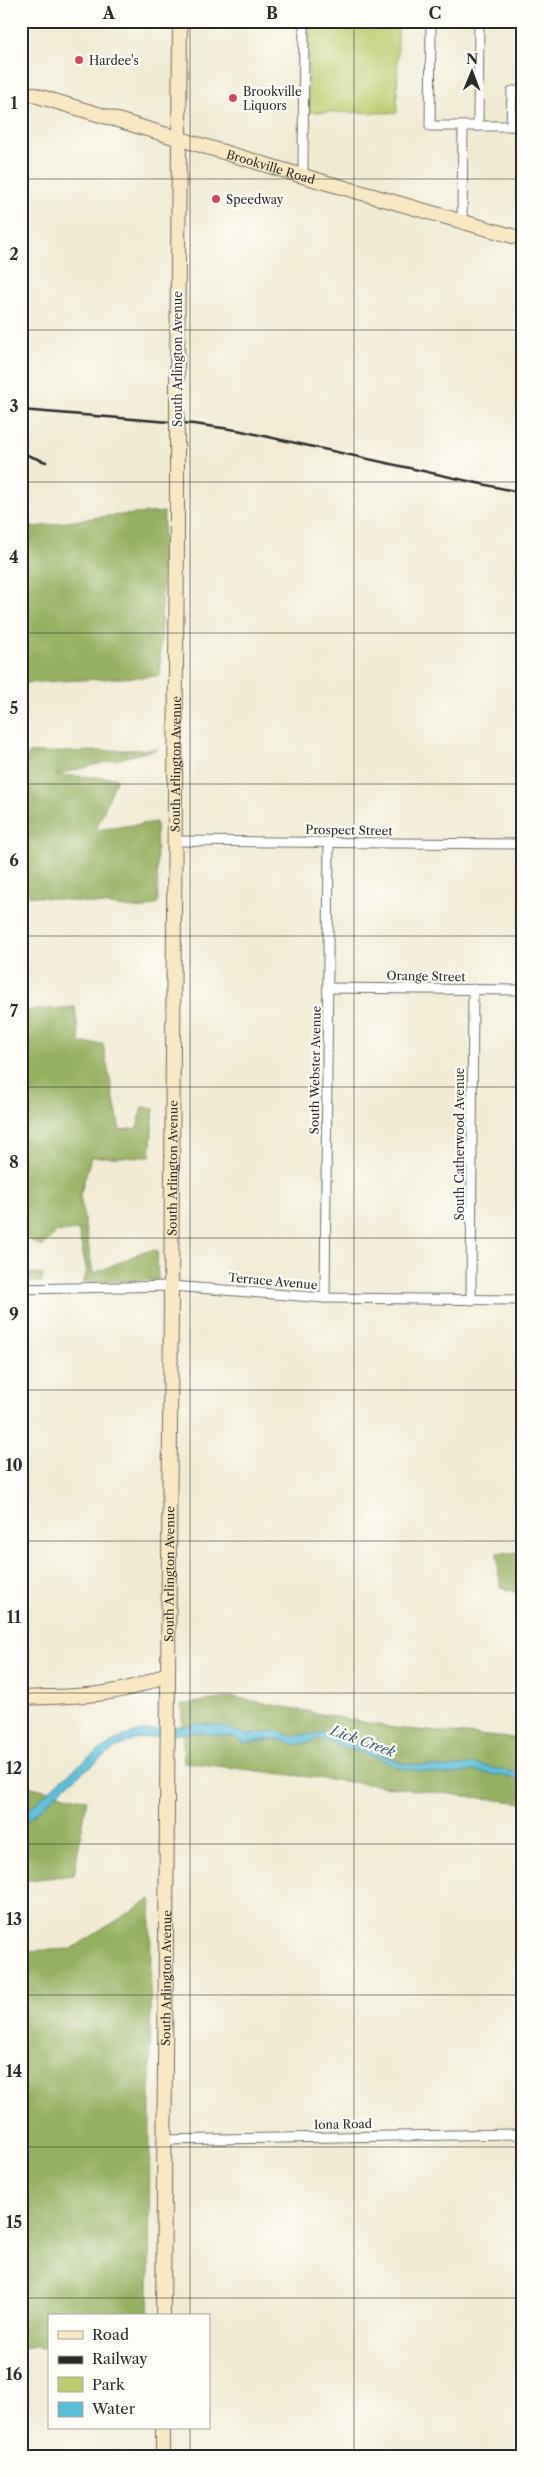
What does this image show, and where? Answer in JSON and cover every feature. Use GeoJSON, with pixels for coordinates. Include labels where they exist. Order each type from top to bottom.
{"type":"FeatureCollection","features":[{"type":"Feature","properties":{"kind":"main road","name":"South Arlington Avenue"},"geometry":{"type":"LineString","coordinates":[[164,2314],[180,21]]}},
{"type":"Feature","properties":{"kind":"main road","name":"Brookville Road"},"geometry":{"type":"LineString","coordinates":[[21,91],[303,176],[523,239]]}},
{"type":"Feature","properties":{"kind":"main road"},"geometry":{"type":"LineString","coordinates":[[21,1698],[112,1693],[146,1683],[168,1672]]}},
{"type":"Feature","properties":{"kind":"main road"},"geometry":{"type":"LineString","coordinates":[[163,2430],[163,2456]]}},
{"type":"Feature","properties":{"kind":"street"},"geometry":{"type":"LineString","coordinates":[[303,176],[304,21]]}},
{"type":"Feature","properties":{"kind":"street"},"geometry":{"type":"LineString","coordinates":[[431,21],[430,126],[523,126]]}},
{"type":"Feature","properties":{"kind":"street"},"geometry":{"type":"LineString","coordinates":[[478,126],[479,21]]}},
{"type":"Feature","properties":{"kind":"street"},"geometry":{"type":"LineString","coordinates":[[511,126],[512,91],[523,91]]}},
{"type":"Feature","properties":{"kind":"street"},"geometry":{"type":"LineString","coordinates":[[462,221],[463,126]]}},
{"type":"Feature","properties":{"kind":"street","name":"Prospect Street"},"geometry":{"type":"LineString","coordinates":[[175,841],[523,844]]}},
{"type":"Feature","properties":{"kind":"street","name":"South Webster Avenue"},"geometry":{"type":"LineString","coordinates":[[325,1298],[329,843]]}},
{"type":"Feature","properties":{"kind":"street","name":"Orange Street"},"geometry":{"type":"LineString","coordinates":[[328,988],[523,990]]}},
{"type":"Feature","properties":{"kind":"street","name":"South Catherwood Avenue"},"geometry":{"type":"LineString","coordinates":[[471,1300],[473,989]]}},
{"type":"Feature","properties":{"kind":"street","name":"Terrace Avenue"},"geometry":{"type":"LineString","coordinates":[[21,1289],[171,1286],[325,1298],[523,1300]]}},
{"type":"Feature","properties":{"kind":"street","name":"Iona Road"},"geometry":{"type":"LineString","coordinates":[[164,2140],[523,2134]]}},
{"type":"Feature","properties":{"kind":"green space"},"geometry":{"type":"Polygon","coordinates":[[[309,21],[398,21],[397,113],[308,112],[309,21]]]}},
{"type":"Feature","properties":{"kind":"green space"},"geometry":{"type":"Polygon","coordinates":[[[164,512],[160,676],[21,683],[21,529],[107,516],[164,512]]]}},
{"type":"Feature","properties":{"kind":"green space"},"geometry":{"type":"Polygon","coordinates":[[[158,749],[55,775],[117,778],[96,830],[156,822],[158,903],[143,909],[30,896],[21,884],[21,774],[29,753],[158,749]]]}},
{"type":"Feature","properties":{"kind":"green space"},"geometry":{"type":"Polygon","coordinates":[[[75,1007],[80,1043],[103,1044],[120,1130],[137,1128],[142,1107],[154,1108],[150,1157],[91,1157],[80,1195],[93,1274],[142,1252],[157,1250],[158,1280],[82,1282],[87,1272],[78,1230],[57,1232],[42,1247],[24,1237],[21,1244],[21,1011],[75,1007]]]}},
{"type":"Feature","properties":{"kind":"green space"},"geometry":{"type":"Polygon","coordinates":[[[21,1272],[43,1275],[42,1282],[21,1282],[21,1272]]]}},
{"type":"Feature","properties":{"kind":"green space"},"geometry":{"type":"Polygon","coordinates":[[[523,1552],[523,1595],[500,1587],[497,1553],[523,1552]]]}},
{"type":"Feature","properties":{"kind":"green space"},"geometry":{"type":"Polygon","coordinates":[[[233,1697],[394,1728],[523,1739],[523,1803],[184,1762],[181,1705],[233,1697]]]}},
{"type":"Feature","properties":{"kind":"green space"},"geometry":{"type":"Polygon","coordinates":[[[21,1787],[32,1787],[87,1800],[74,1875],[21,1881],[21,1787]]]}},
{"type":"Feature","properties":{"kind":"green space"},"geometry":{"type":"Polygon","coordinates":[[[151,1899],[149,2314],[48,2314],[48,2348],[21,2347],[21,1951],[71,1949],[151,1899]]]}},
{"type":"Feature","properties":{"kind":"water","name":"Lick Creek"},"geometry":{"type":"Polygon","coordinates":[[[214,1724],[248,1735],[275,1731],[294,1736],[321,1733],[336,1735],[402,1763],[448,1768],[474,1764],[523,1774],[523,1780],[473,1771],[448,1775],[399,1768],[381,1759],[320,1739],[297,1745],[278,1739],[244,1743],[234,1737],[195,1732],[135,1739],[114,1749],[66,1785],[21,1827],[21,1817],[45,1794],[106,1746],[134,1733],[158,1728],[214,1724]]]}},
{"type":"Feature","properties":{"kind":"railway"},"geometry":{"type":"LineString","coordinates":[[21,410],[194,424],[237,430],[523,493]]}},
{"type":"Feature","properties":{"kind":"railway"},"geometry":{"type":"LineString","coordinates":[[27,455],[46,462]]}},
{"type":"Feature","properties":{"kind":"place","name":"Hardee's"},"geometry":{"type":"Point","coordinates":[79,60]}},
{"type":"Feature","properties":{"kind":"place","name":"Brookville Liquors"},"geometry":{"type":"Point","coordinates":[233,98]}},
{"type":"Feature","properties":{"kind":"place","name":"Speedway"},"geometry":{"type":"Point","coordinates":[216,199]}}]}
